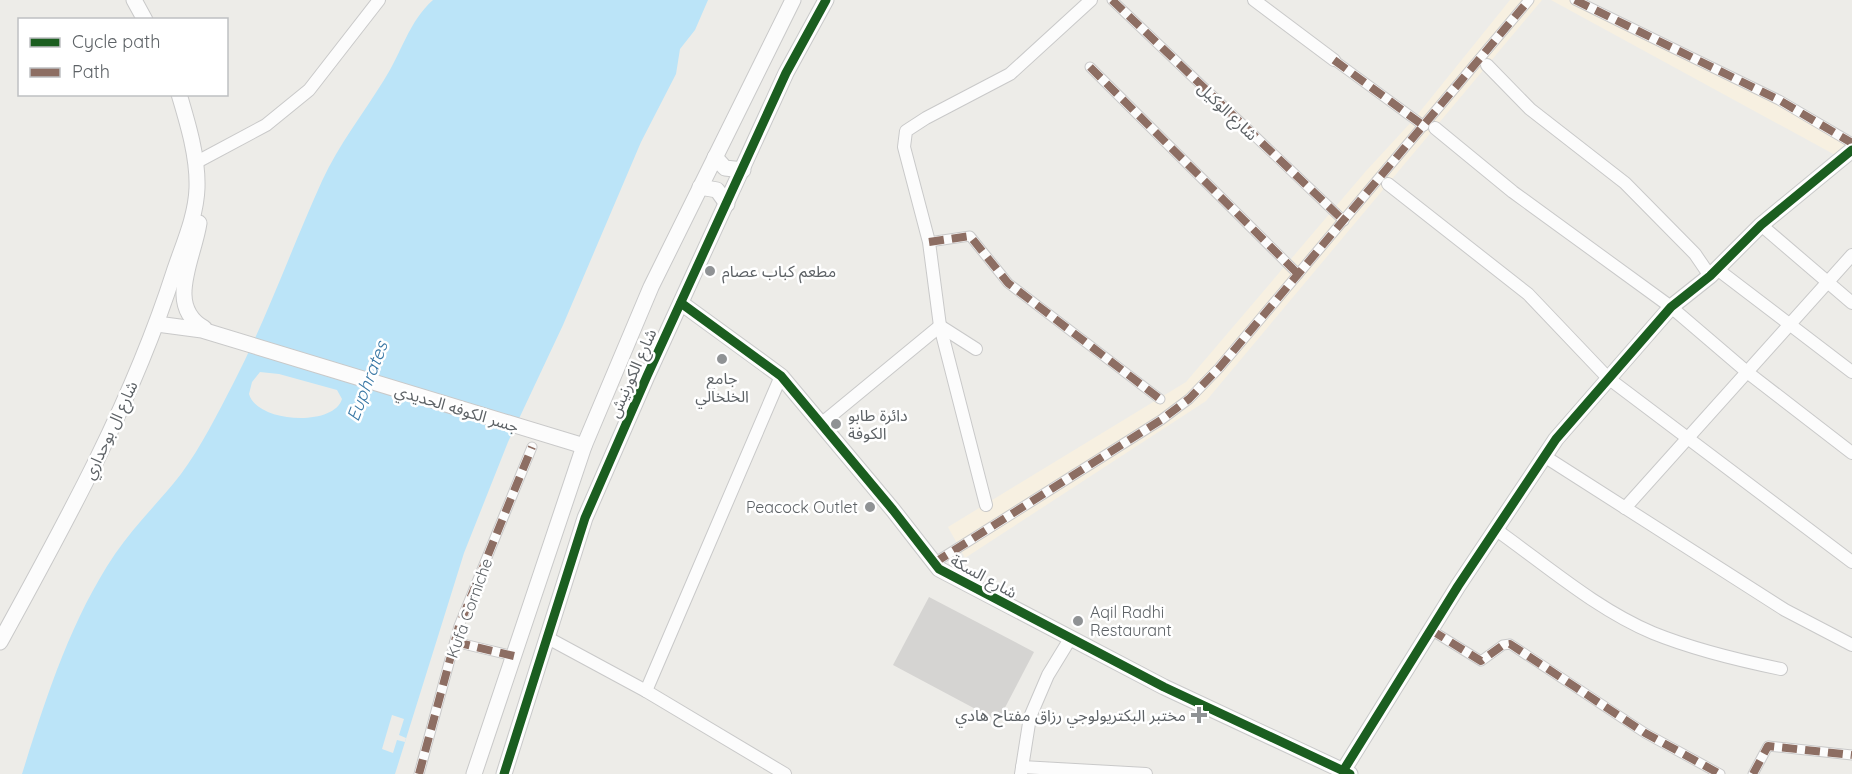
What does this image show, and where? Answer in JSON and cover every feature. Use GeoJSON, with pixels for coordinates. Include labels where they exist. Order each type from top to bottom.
{"type":"FeatureCollection","features":[{"type":"Feature","properties":{"kind":"street"},"geometry":{"type":"LineString","coordinates":[[134,0],[144,18]]}},
{"type":"Feature","properties":{"kind":"street"},"geometry":{"type":"LineString","coordinates":[[195,163],[266,124],[302,96],[327,70],[378,0]]}},
{"type":"Feature","properties":{"kind":"street","name":"شارع الكورنيش"},"geometry":{"type":"LineString","coordinates":[[474,774],[584,446],[651,287],[793,0]]}},
{"type":"Feature","properties":{"kind":"street","name":"شارع الكورنيش"},"geometry":{"type":"LineString","coordinates":[[504,774],[585,518],[786,73],[826,0]]}},
{"type":"Feature","properties":{"kind":"street"},"geometry":{"type":"LineString","coordinates":[[986,505],[940,326],[929,242],[904,147],[906,131],[1010,74],[1091,0]]}},
{"type":"Feature","properties":{"kind":"street","name":"شارع الوكيل"},"geometry":{"type":"LineString","coordinates":[[1112,0],[1344,221]]}},
{"type":"Feature","properties":{"kind":"street"},"geometry":{"type":"LineString","coordinates":[[1254,0],[1671,306],[1747,372],[1852,453]]}},
{"type":"Feature","properties":{"kind":"street"},"geometry":{"type":"LineString","coordinates":[[934,563],[1161,420],[1189,399],[1219,368],[1344,221],[1430,127],[1529,0]]}},
{"type":"Feature","properties":{"kind":"street"},"geometry":{"type":"LineString","coordinates":[[1575,0],[1779,100],[1852,143]]}},
{"type":"Feature","properties":{"kind":"street"},"geometry":{"type":"LineString","coordinates":[[1487,65],[1530,109],[1625,183],[1713,272],[1790,324],[1852,372]]}},
{"type":"Feature","properties":{"kind":"street"},"geometry":{"type":"LineString","coordinates":[[1090,67],[1298,274]]}},
{"type":"Feature","properties":{"kind":"street","name":"شارع ال بوحداري"},"geometry":{"type":"LineString","coordinates":[[0,642],[121,412],[157,324],[195,206],[195,163],[179,96]]}},
{"type":"Feature","properties":{"kind":"street"},"geometry":{"type":"LineString","coordinates":[[1347,772],[1431,630],[1544,456],[1671,306],[1713,272],[1761,225],[1852,150]]}},
{"type":"Feature","properties":{"kind":"street"},"geometry":{"type":"LineString","coordinates":[[715,157],[725,168],[743,170]]}},
{"type":"Feature","properties":{"kind":"street"},"geometry":{"type":"LineString","coordinates":[[1388,184],[1528,294],[1608,378],[1852,562]]}},
{"type":"Feature","properties":{"kind":"street"},"geometry":{"type":"LineString","coordinates":[[700,187],[717,190],[727,204]]}},
{"type":"Feature","properties":{"kind":"street","name":"شارع ال بوحداري"},"geometry":{"type":"LineString","coordinates":[[195,206],[200,217],[199,226],[183,305],[193,321],[218,336]]}},
{"type":"Feature","properties":{"kind":"street"},"geometry":{"type":"LineString","coordinates":[[1761,225],[1852,303]]}},
{"type":"Feature","properties":{"kind":"street"},"geometry":{"type":"LineString","coordinates":[[929,242],[970,236],[1008,283],[1160,399]]}},
{"type":"Feature","properties":{"kind":"street"},"geometry":{"type":"LineString","coordinates":[[1625,508],[1852,255]]}},
{"type":"Feature","properties":{"kind":"street","name":"شارع السكة"},"geometry":{"type":"LineString","coordinates":[[681,303],[781,376],[939,569],[1164,687],[1347,772]]}},
{"type":"Feature","properties":{"kind":"street","name":"جسر الکوفه الحديدي"},"geometry":{"type":"LineString","coordinates":[[157,324],[186,326],[584,446]]}},
{"type":"Feature","properties":{"kind":"street"},"geometry":{"type":"LineString","coordinates":[[940,326],[975,349]]}},
{"type":"Feature","properties":{"kind":"street"},"geometry":{"type":"LineString","coordinates":[[821,424],[940,326]]}},
{"type":"Feature","properties":{"kind":"street"},"geometry":{"type":"LineString","coordinates":[[646,692],[781,376]]}},
{"type":"Feature","properties":{"kind":"street","name":"Kufa Corniche"},"geometry":{"type":"LineString","coordinates":[[419,774],[454,642],[532,447]]}},
{"type":"Feature","properties":{"kind":"street"},"geometry":{"type":"LineString","coordinates":[[1544,456],[1785,610],[1852,645]]}},
{"type":"Feature","properties":{"kind":"street"},"geometry":{"type":"LineString","coordinates":[[1495,529],[1606,608],[1652,632],[1713,654],[1781,669]]}},
{"type":"Feature","properties":{"kind":"street"},"geometry":{"type":"LineString","coordinates":[[1431,630],[1476,660],[1485,660],[1503,645],[1510,644],[1645,733],[1720,774]]}},
{"type":"Feature","properties":{"kind":"street"},"geometry":{"type":"LineString","coordinates":[[546,637],[646,692],[785,774]]}},
{"type":"Feature","properties":{"kind":"street"},"geometry":{"type":"LineString","coordinates":[[1070,639],[1048,675],[1030,717],[1022,770],[1146,774]]}},
{"type":"Feature","properties":{"kind":"street"},"geometry":{"type":"LineString","coordinates":[[454,642],[514,656]]}},
{"type":"Feature","properties":{"kind":"street"},"geometry":{"type":"LineString","coordinates":[[1753,774],[1768,746],[1852,755]]}},
{"type":"Feature","properties":{"kind":"street"},"geometry":{"type":"LineString","coordinates":[[757,774],[764,762]]}},
{"type":"Feature","properties":{"kind":"shaded area"},"geometry":{"type":"Polygon","coordinates":[[[1510,0],[1542,0],[1206,401],[965,558],[948,527],[1186,382],[1366,171],[1414,119],[1510,0]]]}},
{"type":"Feature","properties":{"kind":"shaded area"},"geometry":{"type":"Polygon","coordinates":[[[1551,0],[1584,0],[1777,94],[1852,137],[1852,143],[1837,156],[1551,0]]]}},
{"type":"Feature","properties":{"kind":"water","name":"Euphrates"},"geometry":{"type":"Polygon","coordinates":[[[433,0],[708,0],[695,30],[680,49],[676,74],[641,142],[563,325],[508,442],[464,553],[395,774],[22,774],[50,689],[85,606],[115,554],[181,474],[209,430],[257,334],[329,167],[384,80],[411,28],[433,0]],[[260,372],[252,382],[249,394],[255,404],[266,411],[280,416],[311,417],[325,414],[336,408],[342,399],[337,390],[279,374],[260,372]]]}},
{"type":"Feature","properties":{"kind":"pier"},"geometry":{"type":"Polygon","coordinates":[[[392,715],[404,719],[399,735],[406,738],[405,742],[397,740],[393,753],[382,749],[392,715]]]}},
{"type":"Feature","properties":{"kind":"building"},"geometry":{"type":"Polygon","coordinates":[[[929,597],[1034,652],[998,721],[893,665],[929,597]]]}},
{"type":"Feature","properties":{"kind":"marked path"},"geometry":{"type":"LineString","coordinates":[[1112,0],[1344,221]]}},
{"type":"Feature","properties":{"kind":"marked path"},"geometry":{"type":"LineString","coordinates":[[934,563],[1161,420],[1189,399],[1219,368],[1529,0]]}},
{"type":"Feature","properties":{"kind":"marked path"},"geometry":{"type":"LineString","coordinates":[[1575,0],[1779,100],[1852,143]]}},
{"type":"Feature","properties":{"kind":"marked path"},"geometry":{"type":"LineString","coordinates":[[1334,60],[1424,126]]}},
{"type":"Feature","properties":{"kind":"marked path"},"geometry":{"type":"LineString","coordinates":[[1090,67],[1298,274]]}},
{"type":"Feature","properties":{"kind":"marked path"},"geometry":{"type":"LineString","coordinates":[[929,242],[970,236],[1008,283],[1160,399]]}},
{"type":"Feature","properties":{"kind":"marked path"},"geometry":{"type":"LineString","coordinates":[[419,774],[459,626],[532,447]]}},
{"type":"Feature","properties":{"kind":"marked path"},"geometry":{"type":"LineString","coordinates":[[1431,630],[1481,661],[1503,645],[1510,644],[1645,733],[1720,774]]}},
{"type":"Feature","properties":{"kind":"marked path"},"geometry":{"type":"LineString","coordinates":[[455,642],[514,656]]}},
{"type":"Feature","properties":{"kind":"marked path"},"geometry":{"type":"LineString","coordinates":[[1753,774],[1768,746],[1852,755]]}},
{"type":"Feature","properties":{"kind":"cycle path"},"geometry":{"type":"LineString","coordinates":[[504,774],[585,518],[647,376],[786,73],[826,0]]}},
{"type":"Feature","properties":{"kind":"cycle path"},"geometry":{"type":"LineString","coordinates":[[1343,771],[1458,586],[1556,439],[1671,307],[1710,276],[1761,225],[1852,150]]}},
{"type":"Feature","properties":{"kind":"cycle path"},"geometry":{"type":"LineString","coordinates":[[681,303],[781,376],[939,569],[1164,687],[1350,774]]}},
{"type":"Feature","properties":{"kind":"place","name":"مطعم كباب عصام"},"geometry":{"type":"Point","coordinates":[710,271]}},
{"type":"Feature","properties":{"kind":"place","name":"جامع الخلخالي"},"geometry":{"type":"Point","coordinates":[722,359]}},
{"type":"Feature","properties":{"kind":"place","name":"دائرة طابو الكوفة"},"geometry":{"type":"Point","coordinates":[836,424]}},
{"type":"Feature","properties":{"kind":"place","name":"Peacock Outlet"},"geometry":{"type":"Point","coordinates":[870,507]}},
{"type":"Feature","properties":{"kind":"place","name":"Aqil Radhi Restaurant"},"geometry":{"type":"Point","coordinates":[1078,621]}},
{"type":"Feature","properties":{"kind":"place","name":"مختبر البكتريولوجي رزاق مفتاح هادي"},"geometry":{"type":"Point","coordinates":[1199,715]}}]}
